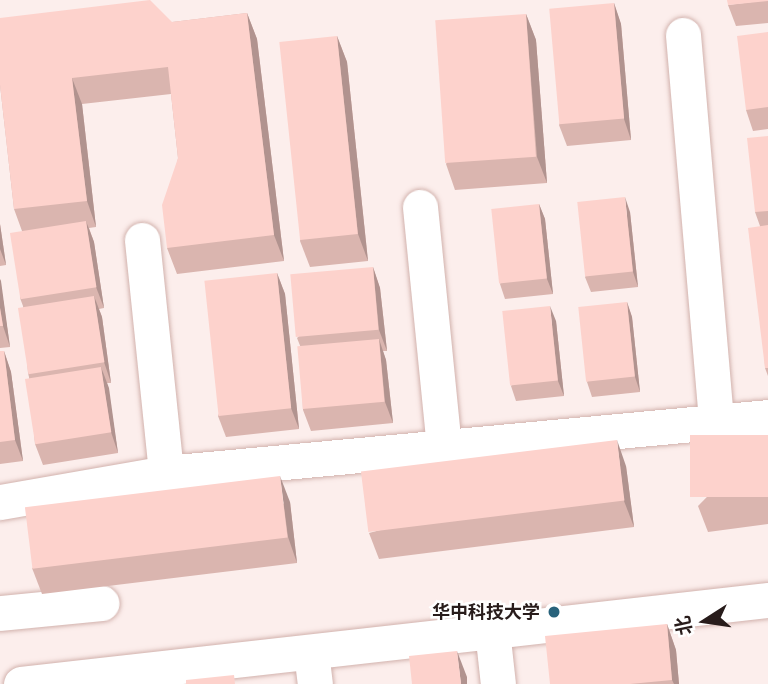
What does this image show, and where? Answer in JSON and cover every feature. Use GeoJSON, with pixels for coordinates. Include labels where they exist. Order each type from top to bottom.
{"type":"FeatureCollection","features":[{"type":"Feature","properties":{"kind":"street"},"geometry":{"type":"LineString","coordinates":[[683,35],[716,421]]}},
{"type":"Feature","properties":{"kind":"street"},"geometry":{"type":"LineString","coordinates":[[420,207],[444,447]]}},
{"type":"Feature","properties":{"kind":"street"},"geometry":{"type":"LineString","coordinates":[[142,240],[166,473]]}},
{"type":"Feature","properties":{"kind":"street"},"geometry":{"type":"LineString","coordinates":[[0,502],[166,473],[768,417]]}},
{"type":"Feature","properties":{"kind":"street"},"geometry":{"type":"LineString","coordinates":[[22,684],[313,668],[492,631],[768,600]]}},
{"type":"Feature","properties":{"kind":"street"},"geometry":{"type":"LineString","coordinates":[[1,604],[102,603]]}},
{"type":"Feature","properties":{"kind":"street"},"geometry":{"type":"LineString","coordinates":[[492,631],[498,684]]}},
{"type":"Feature","properties":{"kind":"building"},"geometry":{"type":"Polygon","coordinates":[[[150,0],[172,22],[247,13],[274,235],[167,248],[162,205],[178,158],[168,67],[72,78],[87,201],[14,209],[0,85],[0,18],[150,0]]]}},
{"type":"Feature","properties":{"kind":"building"},"geometry":{"type":"Polygon","coordinates":[[[727,0],[768,0],[768,1],[728,5],[727,0]]]}},
{"type":"Feature","properties":{"kind":"building"},"geometry":{"type":"Polygon","coordinates":[[[614,3],[624,119],[559,124],[549,9],[614,3]]]}},
{"type":"Feature","properties":{"kind":"building"},"geometry":{"type":"Polygon","coordinates":[[[526,14],[536,157],[445,163],[435,20],[526,14]]]}},
{"type":"Feature","properties":{"kind":"building"},"geometry":{"type":"Polygon","coordinates":[[[768,32],[768,107],[746,110],[737,36],[768,32]]]}},
{"type":"Feature","properties":{"kind":"building"},"geometry":{"type":"Polygon","coordinates":[[[337,36],[358,234],[300,240],[279,42],[337,36]]]}},
{"type":"Feature","properties":{"kind":"building"},"geometry":{"type":"Polygon","coordinates":[[[768,136],[768,211],[755,212],[747,138],[768,136]]]}},
{"type":"Feature","properties":{"kind":"building"},"geometry":{"type":"Polygon","coordinates":[[[625,197],[633,272],[585,277],[577,202],[625,197]]]}},
{"type":"Feature","properties":{"kind":"building"},"geometry":{"type":"Polygon","coordinates":[[[539,204],[547,279],[499,284],[491,209],[539,204]]]}},
{"type":"Feature","properties":{"kind":"building"},"geometry":{"type":"Polygon","coordinates":[[[86,221],[96,287],[20,299],[10,233],[86,221]]]}},
{"type":"Feature","properties":{"kind":"building"},"geometry":{"type":"Polygon","coordinates":[[[768,225],[768,368],[765,368],[748,228],[768,225]]]}},
{"type":"Feature","properties":{"kind":"building"},"geometry":{"type":"Polygon","coordinates":[[[373,267],[378,330],[296,337],[290,274],[373,267]]]}},
{"type":"Feature","properties":{"kind":"building"},"geometry":{"type":"Polygon","coordinates":[[[277,273],[291,408],[219,416],[204,281],[277,273]]]}},
{"type":"Feature","properties":{"kind":"building"},"geometry":{"type":"Polygon","coordinates":[[[94,296],[104,362],[28,374],[18,308],[94,296]]]}},
{"type":"Feature","properties":{"kind":"building"},"geometry":{"type":"Polygon","coordinates":[[[627,302],[635,377],[586,382],[578,307],[627,302]]]}},
{"type":"Feature","properties":{"kind":"building"},"geometry":{"type":"Polygon","coordinates":[[[550,306],[558,381],[510,386],[502,311],[550,306]]]}},
{"type":"Feature","properties":{"kind":"building"},"geometry":{"type":"Polygon","coordinates":[[[379,339],[384,402],[303,409],[297,346],[379,339]]]}},
{"type":"Feature","properties":{"kind":"building"},"geometry":{"type":"Polygon","coordinates":[[[0,351],[4,351],[15,440],[0,442],[0,351]]]}},
{"type":"Feature","properties":{"kind":"building"},"geometry":{"type":"Polygon","coordinates":[[[101,367],[111,432],[35,444],[25,379],[101,367]]]}},
{"type":"Feature","properties":{"kind":"building"},"geometry":{"type":"Polygon","coordinates":[[[690,435],[768,435],[768,497],[690,497],[690,435]]]}},
{"type":"Feature","properties":{"kind":"building"},"geometry":{"type":"Polygon","coordinates":[[[617,440],[624,501],[368,532],[361,471],[617,440]]]}},
{"type":"Feature","properties":{"kind":"building"},"geometry":{"type":"Polygon","coordinates":[[[280,476],[288,538],[32,569],[25,507],[280,476]]]}},
{"type":"Feature","properties":{"kind":"building"},"geometry":{"type":"Polygon","coordinates":[[[667,624],[672,680],[630,684],[550,684],[545,636],[667,624]]]}},
{"type":"Feature","properties":{"kind":"building"},"geometry":{"type":"Polygon","coordinates":[[[457,651],[461,684],[412,684],[409,656],[457,651]]]}},
{"type":"Feature","properties":{"kind":"building"},"geometry":{"type":"Polygon","coordinates":[[[234,675],[235,684],[186,684],[186,680],[234,675]]]}},
{"type":"Feature","properties":{"kind":"place","name":"华中科技大学"},"geometry":{"type":"Point","coordinates":[554,612]}}]}
